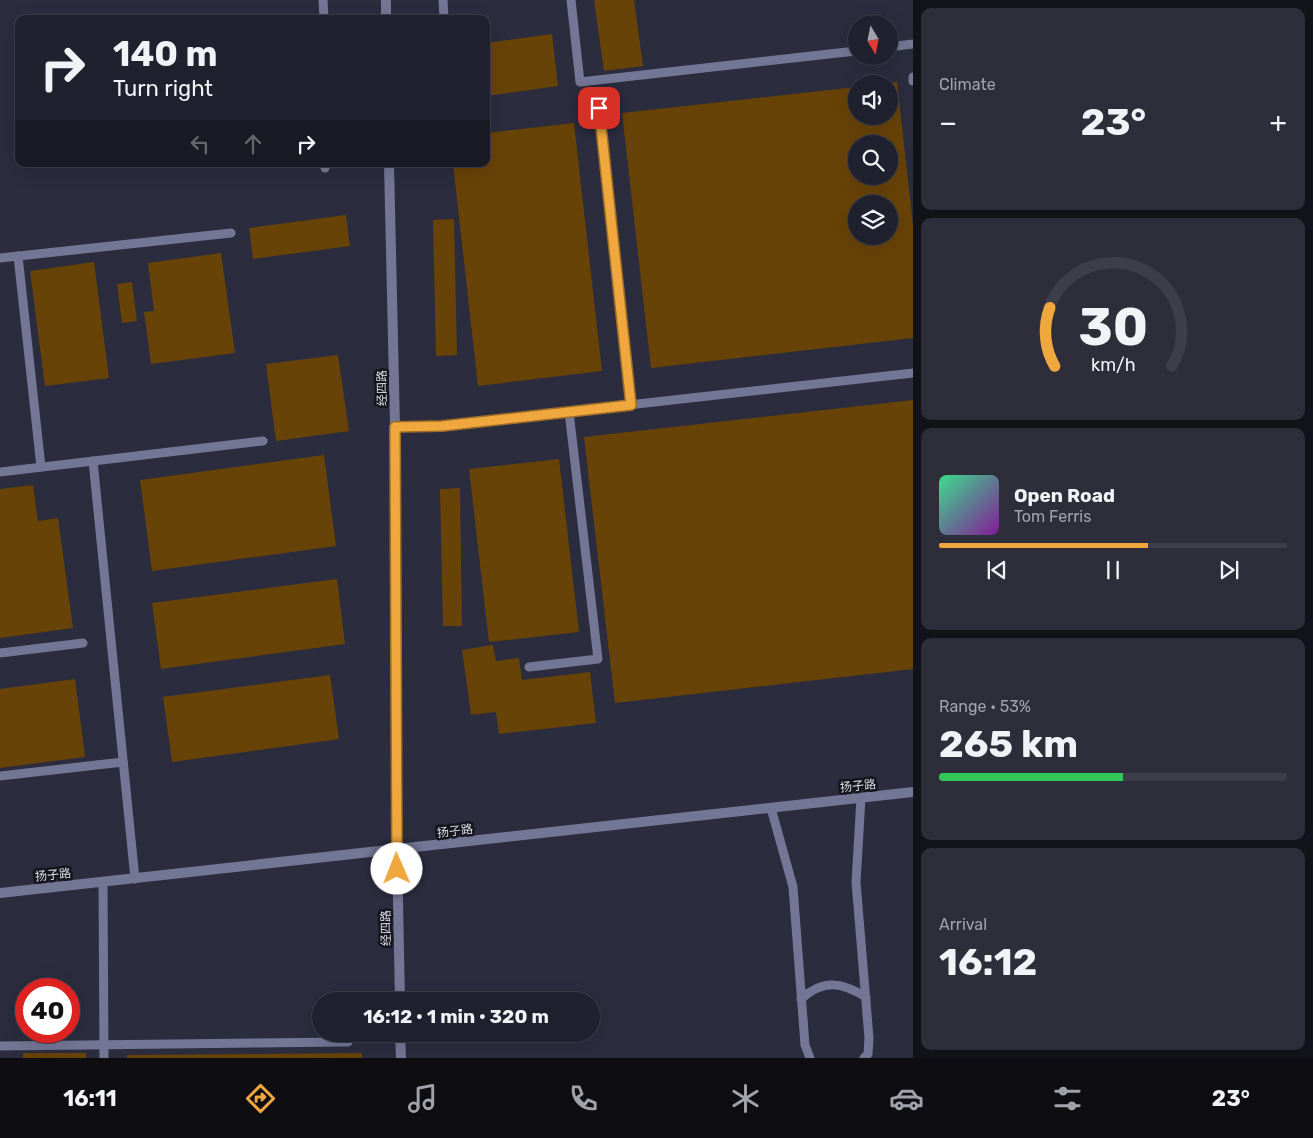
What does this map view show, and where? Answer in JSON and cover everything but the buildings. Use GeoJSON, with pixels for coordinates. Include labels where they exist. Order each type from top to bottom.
{"type":"FeatureCollection","features":[{"type":"Feature","properties":{"kind":"street"},"geometry":{"type":"LineString","coordinates":[[386,0],[386,15]]}},
{"type":"Feature","properties":{"kind":"street","name":"经四路"},"geometry":{"type":"LineString","coordinates":[[389,167],[395,427],[397,850],[400,992]]}},
{"type":"Feature","properties":{"kind":"street","name":"扬子路"},"geometry":{"type":"LineString","coordinates":[[0,893],[913,792]]}},
{"type":"Feature","properties":{"kind":"street"},"geometry":{"type":"LineString","coordinates":[[400,1042],[400,1058]]}},
{"type":"Feature","properties":{"kind":"lane"},"geometry":{"type":"LineString","coordinates":[[323,0],[324,15]]}},
{"type":"Feature","properties":{"kind":"lane"},"geometry":{"type":"LineString","coordinates":[[443,0],[444,15]]}},
{"type":"Feature","properties":{"kind":"lane"},"geometry":{"type":"LineString","coordinates":[[571,0],[580,82],[848,52]]}},
{"type":"Feature","properties":{"kind":"lane"},"geometry":{"type":"LineString","coordinates":[[898,46],[913,44]]}},
{"type":"Feature","properties":{"kind":"lane"},"geometry":{"type":"LineString","coordinates":[[599,108],[631,405]]}},
{"type":"Feature","properties":{"kind":"lane"},"geometry":{"type":"LineString","coordinates":[[0,258],[231,233]]}},
{"type":"Feature","properties":{"kind":"lane"},"geometry":{"type":"LineString","coordinates":[[18,256],[41,467]]}},
{"type":"Feature","properties":{"kind":"lane"},"geometry":{"type":"LineString","coordinates":[[395,427],[442,426],[913,373]]}},
{"type":"Feature","properties":{"kind":"lane"},"geometry":{"type":"LineString","coordinates":[[528,667],[598,659],[569,412]]}},
{"type":"Feature","properties":{"kind":"lane"},"geometry":{"type":"LineString","coordinates":[[0,472],[263,441]]}},
{"type":"Feature","properties":{"kind":"lane"},"geometry":{"type":"LineString","coordinates":[[94,461],[135,879]]}},
{"type":"Feature","properties":{"kind":"lane"},"geometry":{"type":"LineString","coordinates":[[0,653],[84,643]]}},
{"type":"Feature","properties":{"kind":"lane"},"geometry":{"type":"LineString","coordinates":[[0,776],[124,762]]}},
{"type":"Feature","properties":{"kind":"lane"},"geometry":{"type":"LineString","coordinates":[[861,798],[856,882],[869,1038],[868,1054],[864,1058]]}},
{"type":"Feature","properties":{"kind":"lane"},"geometry":{"type":"LineString","coordinates":[[771,808],[792,887],[805,1045],[810,1058]]}},
{"type":"Feature","properties":{"kind":"lane"},"geometry":{"type":"LineString","coordinates":[[103,882],[104,1058]]}},
{"type":"Feature","properties":{"kind":"lane"},"geometry":{"type":"LineString","coordinates":[[801,999],[812,990],[824,985],[853,988],[866,997]]}},
{"type":"Feature","properties":{"kind":"lane"},"geometry":{"type":"LineString","coordinates":[[0,1046],[348,1042]]}},
{"type":"Feature","properties":{"kind":"route"},"geometry":{"type":"LineString","coordinates":[[397,869],[395,427],[442,426],[631,405],[599,108]]}}]}
